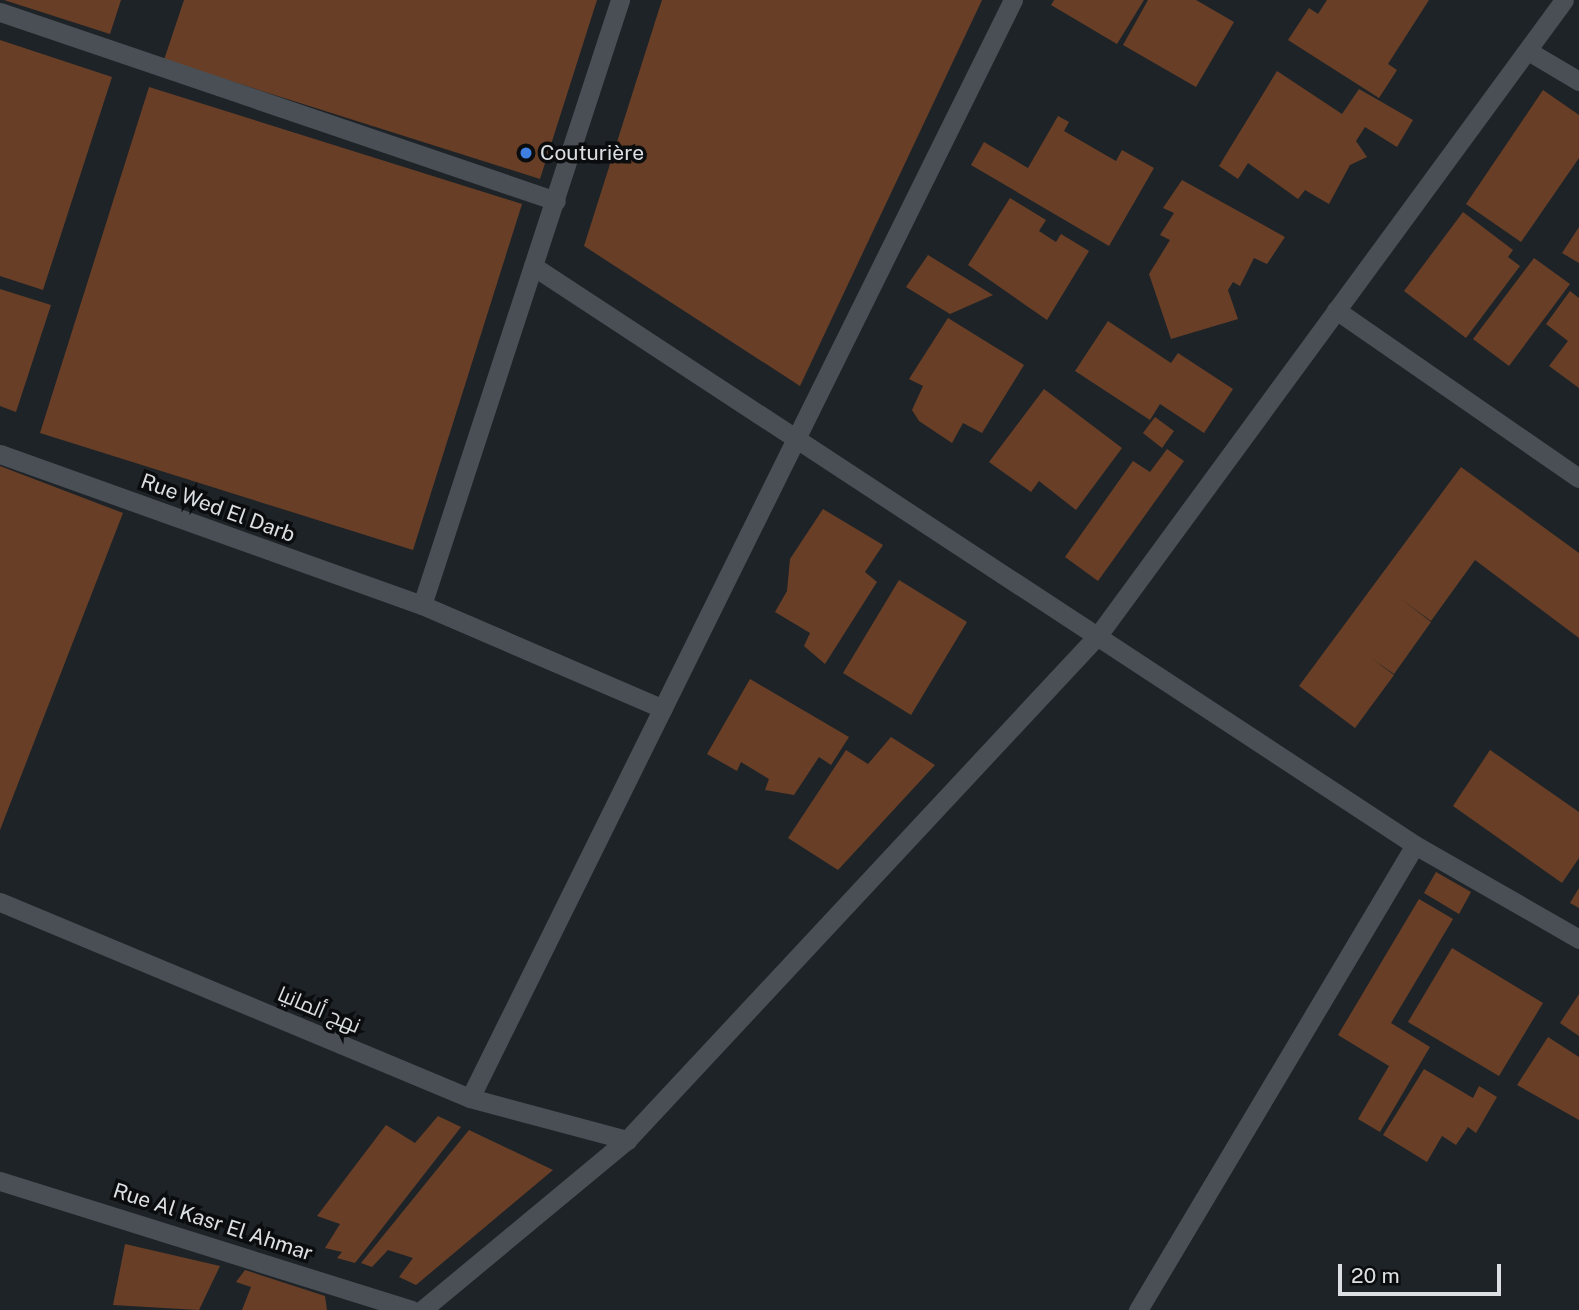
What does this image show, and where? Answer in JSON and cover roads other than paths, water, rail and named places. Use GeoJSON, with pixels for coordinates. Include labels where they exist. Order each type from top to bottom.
{"type":"FeatureCollection","features":[{"type":"Feature","properties":{"kind":"street"},"geometry":{"type":"LineString","coordinates":[[422,605],[620,0]]}},
{"type":"Feature","properties":{"kind":"street"},"geometry":{"type":"LineString","coordinates":[[470,1098],[799,440],[1013,0]]}},
{"type":"Feature","properties":{"kind":"street"},"geometry":{"type":"LineString","coordinates":[[422,1310],[626,1140],[1099,634],[1564,0]]}},
{"type":"Feature","properties":{"kind":"street"},"geometry":{"type":"LineString","coordinates":[[0,12],[556,201]]}},
{"type":"Feature","properties":{"kind":"street"},"geometry":{"type":"LineString","coordinates":[[1528,51],[1579,81]]}},
{"type":"Feature","properties":{"kind":"street"},"geometry":{"type":"LineString","coordinates":[[533,266],[1099,634],[1415,845],[1579,939]]}},
{"type":"Feature","properties":{"kind":"street"},"geometry":{"type":"LineString","coordinates":[[1336,310],[1579,478]]}},
{"type":"Feature","properties":{"kind":"street","name":"Rue Wed El Darb"},"geometry":{"type":"LineString","coordinates":[[0,454],[422,605],[663,709]]}},
{"type":"Feature","properties":{"kind":"street"},"geometry":{"type":"LineString","coordinates":[[1138,1310],[1415,845]]}},
{"type":"Feature","properties":{"kind":"street","name":"نهج ألمانيا"},"geometry":{"type":"LineString","coordinates":[[0,902],[470,1098],[626,1140]]}},
{"type":"Feature","properties":{"kind":"street","name":"Rue Al Kasr El Ahmar"},"geometry":{"type":"LineString","coordinates":[[0,1181],[411,1310]]}},
{"type":"Feature","properties":{"kind":"place","name":"Couturière"},"geometry":{"type":"Point","coordinates":[526,153]}}]}
